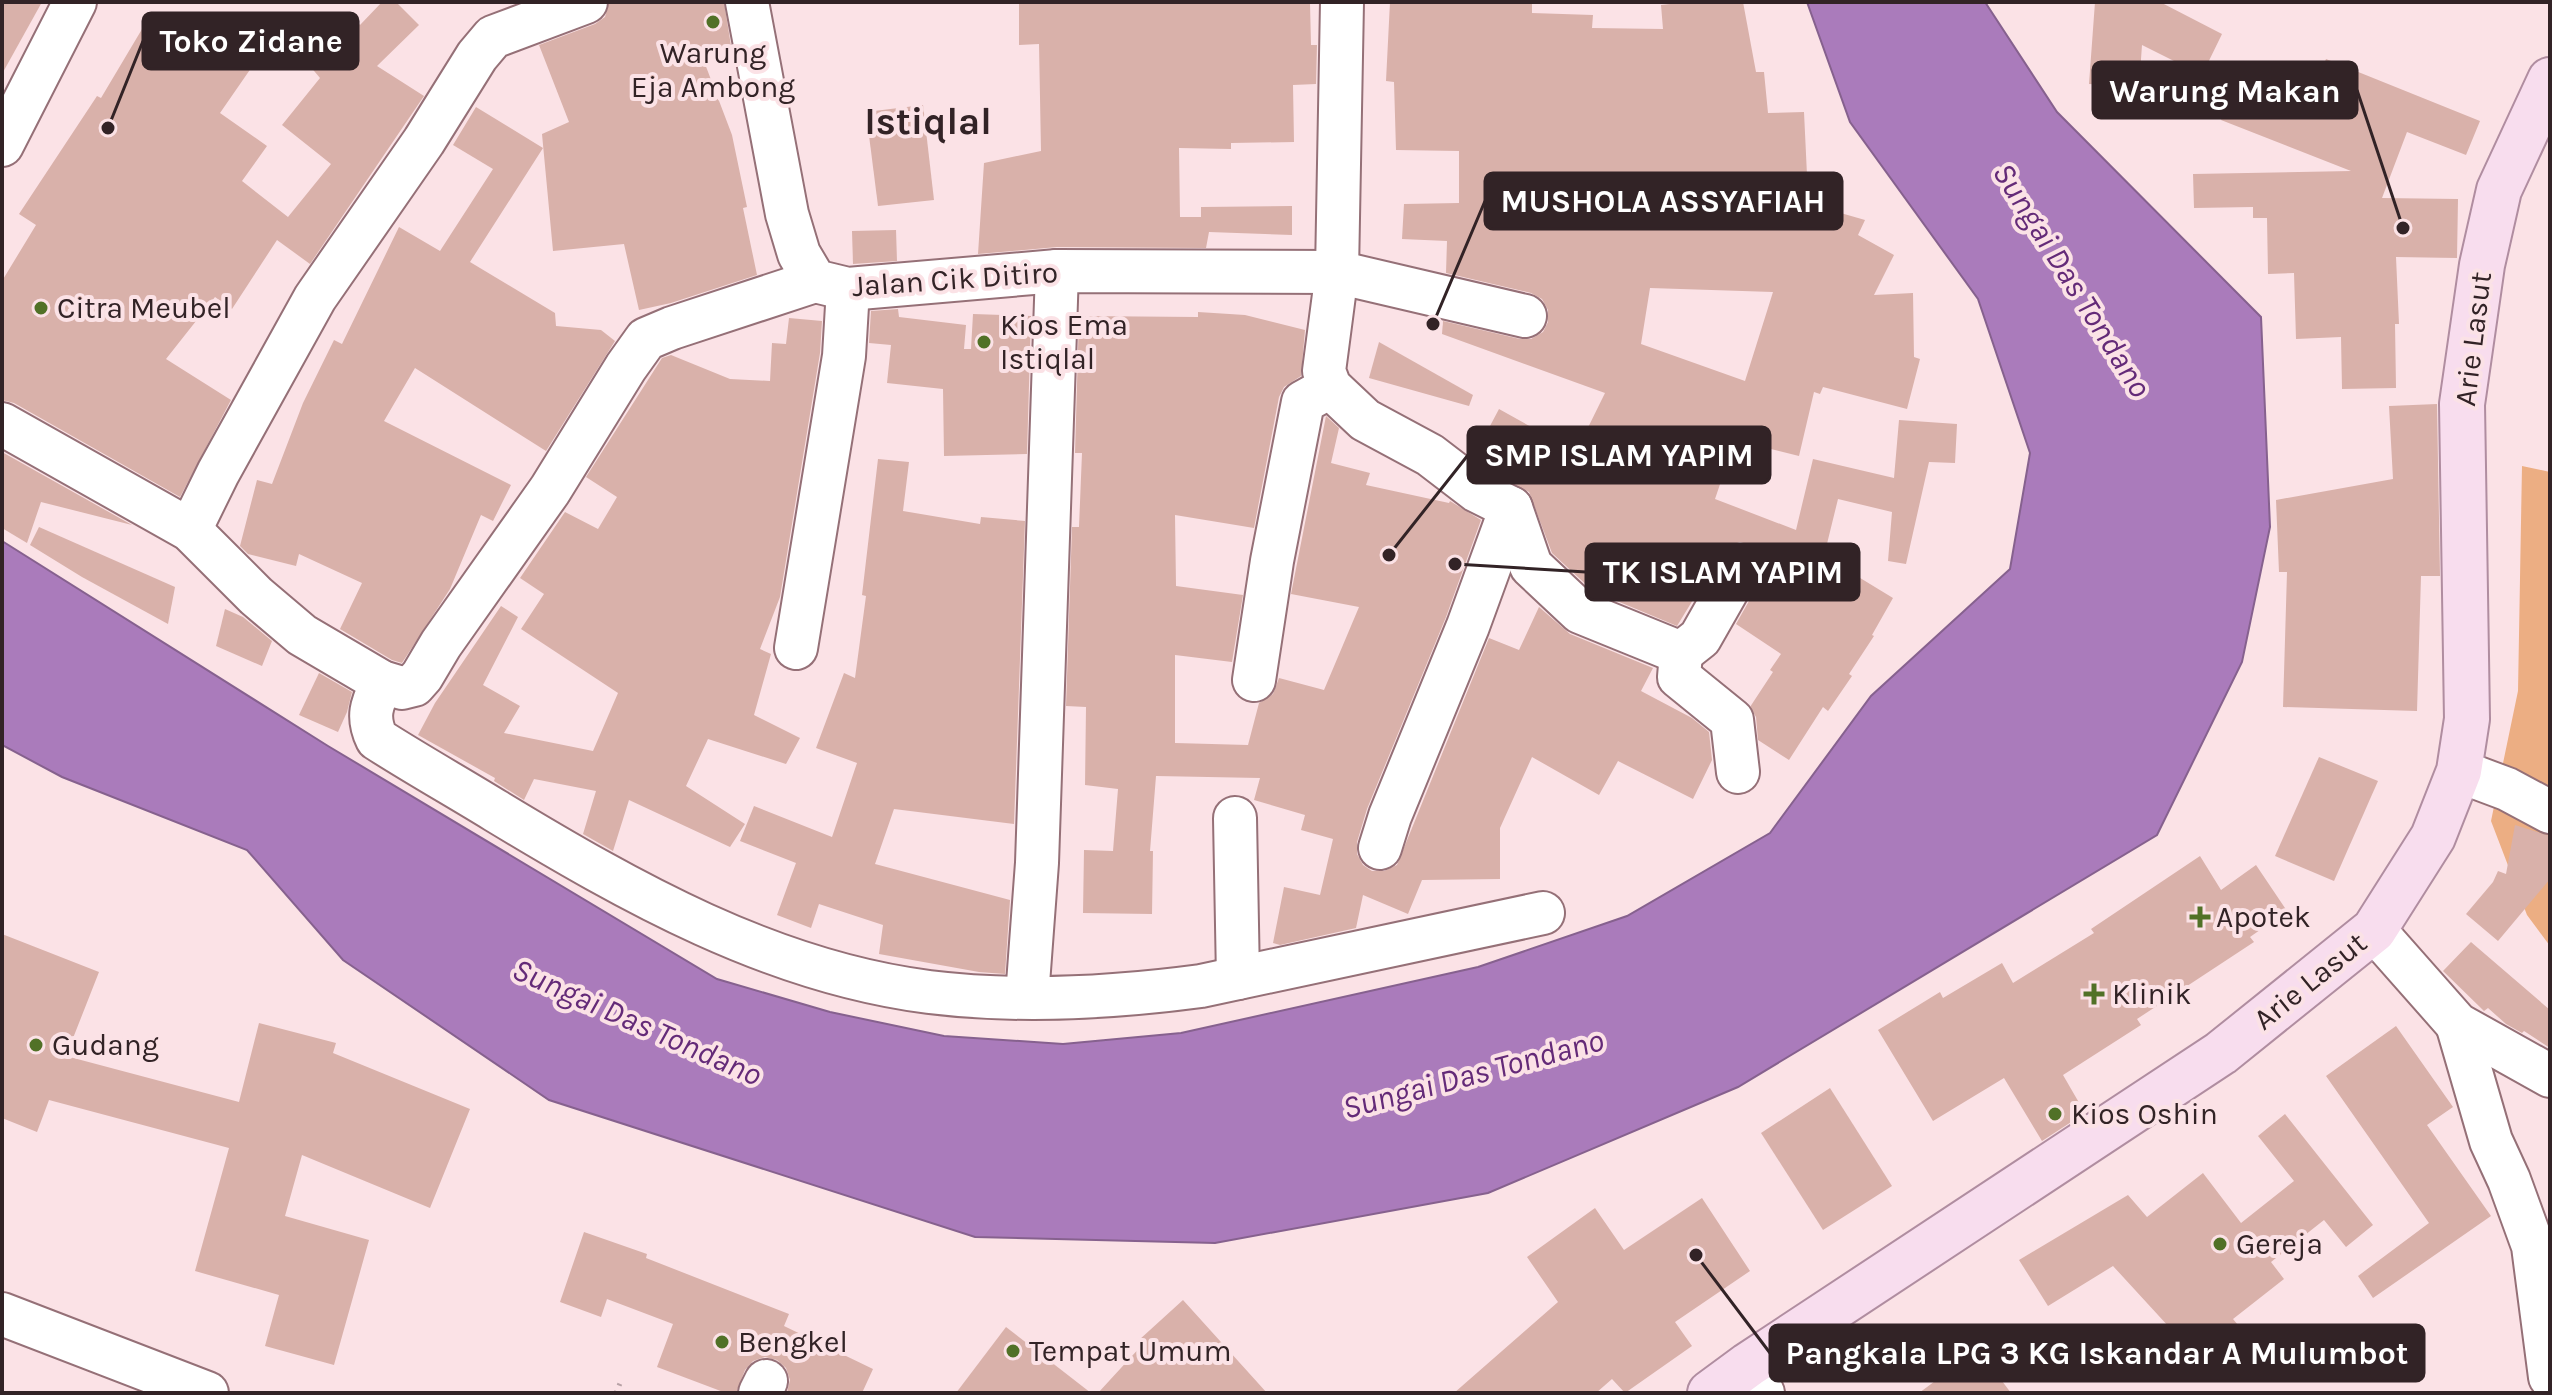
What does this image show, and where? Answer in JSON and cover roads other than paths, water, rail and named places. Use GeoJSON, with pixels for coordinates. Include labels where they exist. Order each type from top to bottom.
{"type":"FeatureCollection","features":[{"type":"Feature","properties":{"kind":"main road","name":"Arie Lasut"},"geometry":{"type":"LineString","coordinates":[[1710,1393],[1756,1379],[2221,1053],[2374,930],[2433,837],[2459,771],[2467,719],[2462,404],[2482,265],[2499,190],[2550,80]]}},
{"type":"Feature","properties":{"kind":"street"},"geometry":{"type":"LineString","coordinates":[[2,145],[75,2]]}},
{"type":"Feature","properties":{"kind":"street"},"geometry":{"type":"LineString","coordinates":[[190,530],[315,298],[424,141],[477,56],[493,37],[586,2]]}},
{"type":"Feature","properties":{"kind":"street","name":"Jalan Cik Ditiro"},"geometry":{"type":"LineString","coordinates":[[747,2],[787,214],[799,254],[832,285],[1057,271],[1337,272],[1525,316]]}},
{"type":"Feature","properties":{"kind":"street"},"geometry":{"type":"LineString","coordinates":[[1342,2],[1337,272],[1324,371],[1330,387],[1365,420],[1430,455],[1477,491],[1511,508],[1531,566],[1580,612],[1681,653]]}},
{"type":"Feature","properties":{"kind":"street"},"geometry":{"type":"LineString","coordinates":[[1027,997],[1037,863],[1057,271]]}},
{"type":"Feature","properties":{"kind":"street"},"geometry":{"type":"LineString","coordinates":[[2,424],[190,530],[256,596],[302,635],[382,682],[402,688],[414,685],[422,676],[441,644],[550,490],[646,339],[672,328],[832,285],[844,356],[796,648]]}},
{"type":"Feature","properties":{"kind":"street"},"geometry":{"type":"LineString","coordinates":[[1254,680],[1272,561],[1303,402],[1330,387]]}},
{"type":"Feature","properties":{"kind":"street"},"geometry":{"type":"LineString","coordinates":[[1380,848],[1511,508]]}},
{"type":"Feature","properties":{"kind":"street"},"geometry":{"type":"LineString","coordinates":[[1738,772],[1732,720],[1679,677],[1681,653],[1700,638],[1741,566]]}},
{"type":"Feature","properties":{"kind":"street"},"geometry":{"type":"LineString","coordinates":[[382,682],[369,709],[370,725],[377,739],[603,876],[714,930],[794,960],[926,992],[1027,997],[1095,997],[1155,992],[1238,978],[1543,913]]}},
{"type":"Feature","properties":{"kind":"street"},"geometry":{"type":"LineString","coordinates":[[2459,771],[2507,789],[2550,812]]}},
{"type":"Feature","properties":{"kind":"street"},"geometry":{"type":"LineString","coordinates":[[1235,818],[1238,978]]}},
{"type":"Feature","properties":{"kind":"street"},"geometry":{"type":"LineString","coordinates":[[2374,930],[2457,1024],[2550,1076]]}},
{"type":"Feature","properties":{"kind":"street"},"geometry":{"type":"LineString","coordinates":[[2457,1024],[2491,1141],[2533,1246],[2550,1377]]}},
{"type":"Feature","properties":{"kind":"street"},"geometry":{"type":"LineString","coordinates":[[2,1314],[207,1393]]}},
{"type":"Feature","properties":{"kind":"water","name":"Sungai Das Tondano"},"geometry":{"type":"Polygon","coordinates":[[[1807,2],[1985,2],[2057,112],[2261,317],[2270,527],[2242,662],[2157,835],[1738,1087],[1488,1193],[1215,1243],[975,1237],[549,1100],[343,960],[247,850],[62,777],[2,745],[2,541],[328,746],[717,979],[830,1012],[944,1036],[1063,1044],[1181,1033],[1478,967],[1627,916],[1770,833],[1871,696],[2010,569],[2030,453],[1978,299],[1850,122],[1807,2]]]}},
{"type":"Feature","properties":{"kind":"place","name":"Warung Eja Ambong"},"geometry":{"type":"Point","coordinates":[713,22]}},
{"type":"Feature","properties":{"kind":"place","name":"Toko Zidane"},"geometry":{"type":"Point","coordinates":[108,128]}},
{"type":"Feature","properties":{"kind":"place","name":"Warung Makan"},"geometry":{"type":"Point","coordinates":[2403,228]}},
{"type":"Feature","properties":{"kind":"place","name":"Citra Meubel"},"geometry":{"type":"Point","coordinates":[41,308]}},
{"type":"Feature","properties":{"kind":"place","name":"MUSHOLA ASSYAFIAH"},"geometry":{"type":"Point","coordinates":[1433,324]}},
{"type":"Feature","properties":{"kind":"place","name":"Kios Ema Istiqlal"},"geometry":{"type":"Point","coordinates":[984,342]}},
{"type":"Feature","properties":{"kind":"place","name":"SMP ISLAM YAPIM"},"geometry":{"type":"Point","coordinates":[1389,555]}},
{"type":"Feature","properties":{"kind":"place","name":"TK ISLAM YAPIM"},"geometry":{"type":"Point","coordinates":[1455,564]}},
{"type":"Feature","properties":{"kind":"place","name":"Apotek"},"geometry":{"type":"Point","coordinates":[2200,917]}},
{"type":"Feature","properties":{"kind":"place","name":"Klinik"},"geometry":{"type":"Point","coordinates":[2094,994]}},
{"type":"Feature","properties":{"kind":"place","name":"Gudang"},"geometry":{"type":"Point","coordinates":[36,1045]}},
{"type":"Feature","properties":{"kind":"place","name":"Kios Oshin"},"geometry":{"type":"Point","coordinates":[2055,1114]}},
{"type":"Feature","properties":{"kind":"place","name":"Gereja"},"geometry":{"type":"Point","coordinates":[2220,1244]}},
{"type":"Feature","properties":{"kind":"place","name":"Pangkala LPG 3 KG Iskandar A Mulumbot"},"geometry":{"type":"Point","coordinates":[1696,1255]}},
{"type":"Feature","properties":{"kind":"place","name":"Bengkel"},"geometry":{"type":"Point","coordinates":[722,1342]}},
{"type":"Feature","properties":{"kind":"place","name":"Tempat Umum"},"geometry":{"type":"Point","coordinates":[1013,1351]}},
{"type":"Feature","properties":{"kind":"district","name":"Istiqlal"},"geometry":{"type":"Point","coordinates":[928,121]}}]}
